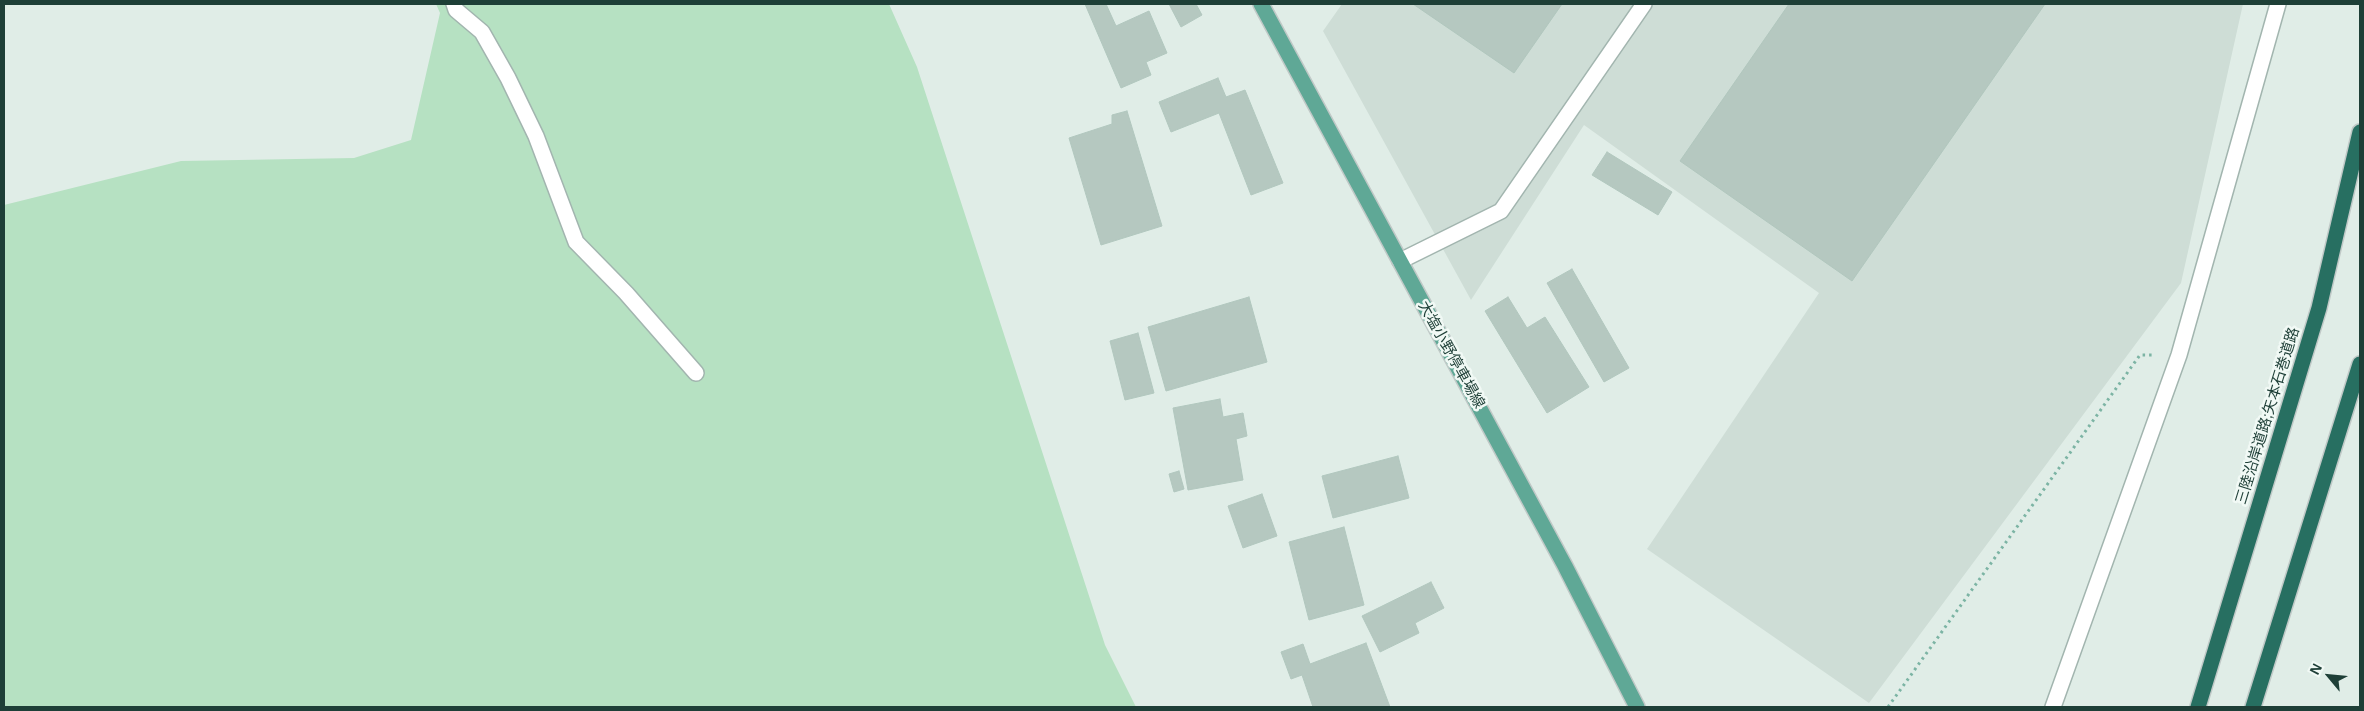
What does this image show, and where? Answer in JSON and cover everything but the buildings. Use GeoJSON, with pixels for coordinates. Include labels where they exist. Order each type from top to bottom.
{"type":"FeatureCollection","features":[{"type":"Feature","properties":{"kind":"highway","name":"三陸沿岸道路;矢本石巻道路"},"geometry":{"type":"LineString","coordinates":[[2198,707],[2320,308],[2360,132]]}},
{"type":"Feature","properties":{"kind":"highway"},"geometry":{"type":"LineString","coordinates":[[2253,707],[2360,364]]}},
{"type":"Feature","properties":{"kind":"main road","name":"大塩小野停車場線"},"geometry":{"type":"LineString","coordinates":[[1261,4],[1566,566],[1637,707]]}},
{"type":"Feature","properties":{"kind":"street"},"geometry":{"type":"LineString","coordinates":[[454,4],[456,10],[482,32],[508,78],[536,136],[576,242],[696,373]]}},
{"type":"Feature","properties":{"kind":"street"},"geometry":{"type":"LineString","coordinates":[[1400,261],[1501,211],[1644,4]]}},
{"type":"Feature","properties":{"kind":"street"},"geometry":{"type":"LineString","coordinates":[[2053,707],[2179,355],[2278,4]]}},
{"type":"Feature","properties":{"kind":"path"},"geometry":{"type":"LineString","coordinates":[[1888,707],[2140,355],[2179,355]]}},
{"type":"Feature","properties":{"kind":"shaded area"},"geometry":{"type":"Polygon","coordinates":[[[1342,4],[2243,4],[2181,283],[1869,703],[1647,549],[1819,293],[1584,125],[1471,300],[1323,31],[1342,4]]]}},
{"type":"Feature","properties":{"kind":"green space"},"geometry":{"type":"Polygon","coordinates":[[[436,4],[889,4],[917,67],[1105,645],[1136,707],[4,707],[4,205],[181,161],[354,158],[411,140],[440,13],[436,4]]]}}]}
